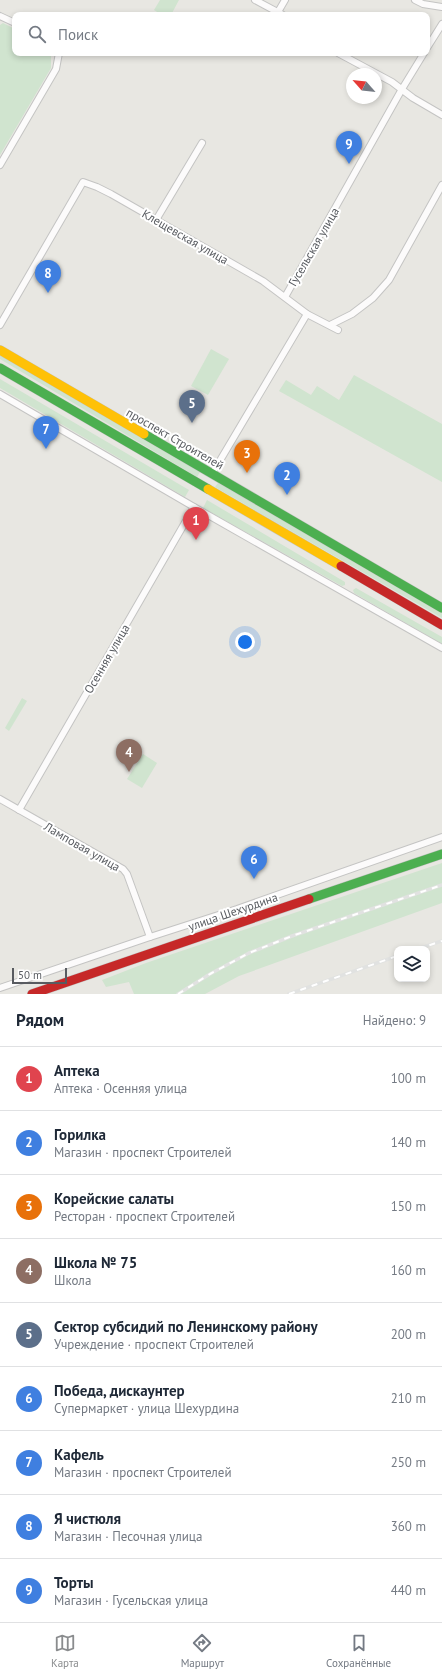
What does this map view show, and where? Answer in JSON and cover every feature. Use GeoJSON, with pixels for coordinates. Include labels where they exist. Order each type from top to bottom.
{"type":"FeatureCollection","features":[{"type":"Feature","properties":{"kind":"main road","name":"проспект Строителей"},"geometry":{"type":"LineString","coordinates":[[0,350],[442,608]]}},
{"type":"Feature","properties":{"kind":"main road"},"geometry":{"type":"LineString","coordinates":[[0,368],[442,626]]}},
{"type":"Feature","properties":{"kind":"main road","name":"улица Шехурдина"},"geometry":{"type":"LineString","coordinates":[[32,994],[442,854]]}},
{"type":"Feature","properties":{"kind":"street"},"geometry":{"type":"LineString","coordinates":[[255,0],[278,12]]}},
{"type":"Feature","properties":{"kind":"street"},"geometry":{"type":"LineString","coordinates":[[280,12],[285,0]]}},
{"type":"Feature","properties":{"kind":"street"},"geometry":{"type":"LineString","coordinates":[[415,0],[423,4],[442,7]]}},
{"type":"Feature","properties":{"kind":"street"},"geometry":{"type":"LineString","coordinates":[[0,16],[12,22]]}},
{"type":"Feature","properties":{"kind":"street"},"geometry":{"type":"LineString","coordinates":[[430,43],[442,24]]}},
{"type":"Feature","properties":{"kind":"street"},"geometry":{"type":"LineString","coordinates":[[0,165],[56,69],[58,56]]}},
{"type":"Feature","properties":{"kind":"street"},"geometry":{"type":"LineString","coordinates":[[344,56],[392,82],[413,98],[442,114]]}},
{"type":"Feature","properties":{"kind":"street","name":"Гусельская улица"},"geometry":{"type":"LineString","coordinates":[[338,330],[306,314],[285,297],[402,89],[422,56]]}},
{"type":"Feature","properties":{"kind":"street"},"geometry":{"type":"LineString","coordinates":[[156,220],[202,143]]}},
{"type":"Feature","properties":{"kind":"street","name":"Клещевская улица"},"geometry":{"type":"LineString","coordinates":[[0,325],[83,182],[102,189],[263,281],[285,297]]}},
{"type":"Feature","properties":{"kind":"street"},"geometry":{"type":"LineString","coordinates":[[330,326],[352,314],[368,302],[389,280],[442,185]]}},
{"type":"Feature","properties":{"kind":"street"},"geometry":{"type":"LineString","coordinates":[[212,474],[306,314]]}},
{"type":"Feature","properties":{"kind":"street"},"geometry":{"type":"LineString","coordinates":[[0,394],[194,508],[442,648]]}},
{"type":"Feature","properties":{"kind":"street","name":"Осенняя улица"},"geometry":{"type":"LineString","coordinates":[[20,810],[194,508]]}},
{"type":"Feature","properties":{"kind":"street","name":"Ламповая улица"},"geometry":{"type":"LineString","coordinates":[[0,799],[123,869],[127,874],[150,937]]}},
{"type":"Feature","properties":{"kind":"street"},"geometry":{"type":"LineString","coordinates":[[0,988],[150,937],[237,910],[442,837]]}},
{"type":"Feature","properties":{"kind":"green space"},"geometry":{"type":"Polygon","coordinates":[[[160,0],[179,0],[173,12],[157,12],[154,10],[160,0]]]}},
{"type":"Feature","properties":{"kind":"green space"},"geometry":{"type":"Polygon","coordinates":[[[3,23],[12,28],[12,56],[51,56],[51,68],[0,155],[0,25],[3,23]]]}},
{"type":"Feature","properties":{"kind":"green space"},"geometry":{"type":"Polygon","coordinates":[[[211,349],[229,359],[208,395],[191,386],[211,349]]]}},
{"type":"Feature","properties":{"kind":"green space"},"geometry":{"type":"Polygon","coordinates":[[[0,355],[200,472],[197,477],[0,359],[0,355]]]}},
{"type":"Feature","properties":{"kind":"green space"},"geometry":{"type":"Polygon","coordinates":[[[354,375],[442,424],[442,482],[279,391],[286,380],[311,395],[317,386],[339,400],[354,375]]]}},
{"type":"Feature","properties":{"kind":"green space"},"geometry":{"type":"Polygon","coordinates":[[[0,379],[189,490],[185,497],[0,388],[0,379]]]}},
{"type":"Feature","properties":{"kind":"green space"},"geometry":{"type":"Polygon","coordinates":[[[218,483],[442,612],[442,618],[215,487],[218,483]]]}},
{"type":"Feature","properties":{"kind":"green space"},"geometry":{"type":"Polygon","coordinates":[[[207,500],[345,582],[345,585],[342,586],[203,508],[207,500]]]}},
{"type":"Feature","properties":{"kind":"green space"},"geometry":{"type":"Polygon","coordinates":[[[356,588],[442,637],[442,644],[354,593],[353,590],[356,588]]]}},
{"type":"Feature","properties":{"kind":"green space"},"geometry":{"type":"Polygon","coordinates":[[[22,698],[27,701],[9,731],[5,728],[22,698]]]}},
{"type":"Feature","properties":{"kind":"green space"},"geometry":{"type":"Polygon","coordinates":[[[143,754],[157,763],[142,788],[127,779],[143,754]]]}},
{"type":"Feature","properties":{"kind":"green space"},"geometry":{"type":"Polygon","coordinates":[[[442,863],[442,903],[239,976],[205,994],[134,994],[129,982],[106,987],[102,980],[146,963],[442,863]]]}},
{"type":"Feature","properties":{"kind":"railway"},"geometry":{"type":"LineString","coordinates":[[178,994],[210,974],[249,953],[292,936],[442,885]]}},
{"type":"Feature","properties":{"kind":"railway"},"geometry":{"type":"LineString","coordinates":[[427,946],[442,941]]}},
{"type":"Feature","properties":{"kind":"railway"},"geometry":{"type":"LineString","coordinates":[[289,994],[394,957]]}},
{"type":"Feature","properties":{"kind":"traffic: fast"},"geometry":{"type":"LineString","coordinates":[[0,368],[208,489]]}},
{"type":"Feature","properties":{"kind":"traffic: fast"},"geometry":{"type":"LineString","coordinates":[[144,434],[442,608]]}},
{"type":"Feature","properties":{"kind":"traffic: fast"},"geometry":{"type":"LineString","coordinates":[[309,899],[442,854]]}},
{"type":"Feature","properties":{"kind":"traffic: slow"},"geometry":{"type":"LineString","coordinates":[[0,350],[144,434]]}},
{"type":"Feature","properties":{"kind":"traffic: slow"},"geometry":{"type":"LineString","coordinates":[[208,489],[341,566]]}},
{"type":"Feature","properties":{"kind":"traffic: jam"},"geometry":{"type":"LineString","coordinates":[[341,566],[442,625]]}},
{"type":"Feature","properties":{"kind":"traffic: jam"},"geometry":{"type":"LineString","coordinates":[[32,994],[309,899]]}},
{"type":"Feature","properties":{"kind":"place","name":"Торты"},"geometry":{"type":"Point","coordinates":[349,164]}},
{"type":"Feature","properties":{"kind":"place","name":"Я чистюля"},"geometry":{"type":"Point","coordinates":[48,293]}},
{"type":"Feature","properties":{"kind":"place","name":"Сектор субсидий по Ленинскому району"},"geometry":{"type":"Point","coordinates":[192,423]}},
{"type":"Feature","properties":{"kind":"place","name":"Кафель"},"geometry":{"type":"Point","coordinates":[46,449]}},
{"type":"Feature","properties":{"kind":"place","name":"Корейские салаты"},"geometry":{"type":"Point","coordinates":[247,473]}},
{"type":"Feature","properties":{"kind":"place","name":"Горилка"},"geometry":{"type":"Point","coordinates":[287,495]}},
{"type":"Feature","properties":{"kind":"place","name":"Аптека"},"geometry":{"type":"Point","coordinates":[196,540]}},
{"type":"Feature","properties":{"kind":"place","name":"Школа № 75"},"geometry":{"type":"Point","coordinates":[129,772]}},
{"type":"Feature","properties":{"kind":"place","name":"Победа, дискаунтер"},"geometry":{"type":"Point","coordinates":[254,879]}}]}
